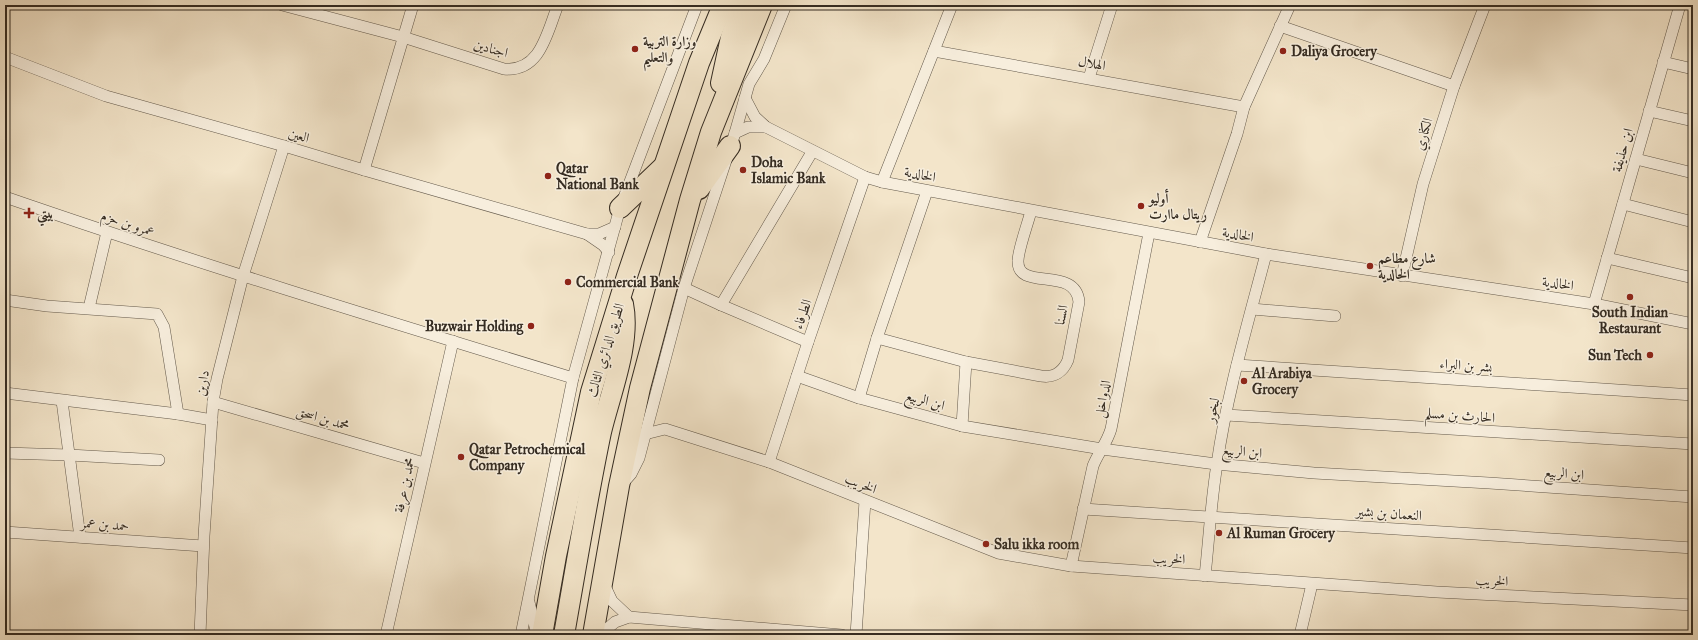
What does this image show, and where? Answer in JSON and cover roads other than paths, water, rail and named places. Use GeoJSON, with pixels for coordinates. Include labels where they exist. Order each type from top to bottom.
{"type":"FeatureCollection","features":[{"type":"Feature","properties":{"kind":"highway","name":"الطريق الدائري الثالث"},"geometry":{"type":"LineString","coordinates":[[542,635],[556,556],[591,392],[664,165],[699,63],[723,5]]}},
{"type":"Feature","properties":{"kind":"highway"},"geometry":{"type":"LineString","coordinates":[[711,132],[726,56],[742,5]]}},
{"type":"Feature","properties":{"kind":"highway"},"geometry":{"type":"LineString","coordinates":[[593,635],[618,486],[640,388],[690,200],[711,132],[762,5]]}},
{"type":"Feature","properties":{"kind":"highway"},"geometry":{"type":"LineString","coordinates":[[690,200],[733,140]]}},
{"type":"Feature","properties":{"kind":"highway"},"geometry":{"type":"LineString","coordinates":[[618,218],[664,165]]}},
{"type":"Feature","properties":{"kind":"highway"},"geometry":{"type":"LineString","coordinates":[[564,635],[588,496],[624,339],[625,318],[621,297]]}},
{"type":"Feature","properties":{"kind":"street","name":"اجنادين"},"geometry":{"type":"LineString","coordinates":[[282,5],[403,37],[504,69],[526,66],[537,55],[558,5]]}},
{"type":"Feature","properties":{"kind":"street"},"geometry":{"type":"LineString","coordinates":[[364,170],[413,5]]}},
{"type":"Feature","properties":{"kind":"street","name":"الطريق الدائري الثالث"},"geometry":{"type":"LineString","coordinates":[[521,635],[573,378],[618,218],[697,5]]}},
{"type":"Feature","properties":{"kind":"street"},"geometry":{"type":"LineString","coordinates":[[618,486],[631,474],[635,466],[684,288],[733,140],[749,84],[764,59],[786,5]]}},
{"type":"Feature","properties":{"kind":"street"},"geometry":{"type":"LineString","coordinates":[[882,182],[952,5]]}},
{"type":"Feature","properties":{"kind":"street"},"geometry":{"type":"LineString","coordinates":[[1089,78],[1112,5]]}},
{"type":"Feature","properties":{"kind":"street"},"geometry":{"type":"LineString","coordinates":[[1200,242],[1244,107],[1290,5]]}},
{"type":"Feature","properties":{"kind":"street","name":"الكناري"},"geometry":{"type":"LineString","coordinates":[[1402,276],[1423,184],[1454,86],[1485,5]]}},
{"type":"Feature","properties":{"kind":"street","name":"ابن حذيفة"},"geometry":{"type":"LineString","coordinates":[[1594,304],[1680,5]]}},
{"type":"Feature","properties":{"kind":"street"},"geometry":{"type":"LineString","coordinates":[[1280,26],[1454,86]]}},
{"type":"Feature","properties":{"kind":"street","name":"الهلال"},"geometry":{"type":"LineString","coordinates":[[934,51],[1244,107]]}},
{"type":"Feature","properties":{"kind":"street","name":"العين"},"geometry":{"type":"LineString","coordinates":[[5,57],[106,96],[587,234],[599,234],[618,218]]}},
{"type":"Feature","properties":{"kind":"street"},"geometry":{"type":"LineString","coordinates":[[1663,62],[1693,69]]}},
{"type":"Feature","properties":{"kind":"street","name":"الخالدية"},"geometry":{"type":"LineString","coordinates":[[745,98],[756,117],[766,127],[812,152],[865,177],[882,182],[1266,254],[1402,276],[1594,304],[1693,324]]}},
{"type":"Feature","properties":{"kind":"street"},"geometry":{"type":"LineString","coordinates":[[1649,112],[1693,121]]}},
{"type":"Feature","properties":{"kind":"street"},"geometry":{"type":"LineString","coordinates":[[733,140],[748,127],[766,127]]}},
{"type":"Feature","properties":{"kind":"street","name":"دارين"},"geometry":{"type":"LineString","coordinates":[[200,635],[203,546],[213,402],[217,379],[243,276],[284,146]]}},
{"type":"Feature","properties":{"kind":"street"},"geometry":{"type":"LineString","coordinates":[[721,305],[812,152]]}},
{"type":"Feature","properties":{"kind":"street"},"geometry":{"type":"LineString","coordinates":[[1636,159],[1693,173]]}},
{"type":"Feature","properties":{"kind":"street","name":"الطرفاء"},"geometry":{"type":"LineString","coordinates":[[768,462],[865,177]]}},
{"type":"Feature","properties":{"kind":"street"},"geometry":{"type":"LineString","coordinates":[[859,398],[877,338],[927,191]]}},
{"type":"Feature","properties":{"kind":"street","name":"عمرو بن حزم"},"geometry":{"type":"LineString","coordinates":[[5,197],[243,276]]}},
{"type":"Feature","properties":{"kind":"street"},"geometry":{"type":"LineString","coordinates":[[1622,204],[1693,222]]}},
{"type":"Feature","properties":{"kind":"street","name":"السنا"},"geometry":{"type":"LineString","coordinates":[[877,338],[966,362],[1048,377],[1055,375],[1065,366],[1079,296],[1076,290],[1066,282],[1027,276],[1020,272],[1018,261],[1031,211]]}},
{"type":"Feature","properties":{"kind":"street"},"geometry":{"type":"LineString","coordinates":[[89,308],[107,232]]}},
{"type":"Feature","properties":{"kind":"street","name":"الدواخل"},"geometry":{"type":"LineString","coordinates":[[1071,566],[1093,466],[1108,440],[1111,429],[1149,233]]}},
{"type":"Feature","properties":{"kind":"street","name":"العين"},"geometry":{"type":"LineString","coordinates":[[587,234],[603,245],[609,252]]}},
{"type":"Feature","properties":{"kind":"street","name":"لبخور"},"geometry":{"type":"LineString","coordinates":[[1205,576],[1216,464],[1237,365],[1266,254]]}},
{"type":"Feature","properties":{"kind":"street"},"geometry":{"type":"LineString","coordinates":[[1607,258],[1693,278]]}},
{"type":"Feature","properties":{"kind":"street"},"geometry":{"type":"LineString","coordinates":[[243,276],[573,378]]}},
{"type":"Feature","properties":{"kind":"street"},"geometry":{"type":"LineString","coordinates":[[684,288],[808,342]]}},
{"type":"Feature","properties":{"kind":"street"},"geometry":{"type":"LineString","coordinates":[[5,300],[47,306],[157,314],[164,327],[178,414]]}},
{"type":"Feature","properties":{"kind":"street"},"geometry":{"type":"LineString","coordinates":[[1252,309],[1335,316]]}},
{"type":"Feature","properties":{"kind":"street","name":"محمد بن عرفة"},"geometry":{"type":"LineString","coordinates":[[386,635],[424,462],[453,341]]}},
{"type":"Feature","properties":{"kind":"street"},"geometry":{"type":"LineString","coordinates":[[962,426],[966,362]]}},
{"type":"Feature","properties":{"kind":"street","name":"بشر بن البراء"},"geometry":{"type":"LineString","coordinates":[[1237,365],[1693,395]]}},
{"type":"Feature","properties":{"kind":"street","name":"ابن الربيع"},"geometry":{"type":"LineString","coordinates":[[797,376],[859,398],[962,426],[1102,449],[1216,464],[1314,473],[1693,497]]}},
{"type":"Feature","properties":{"kind":"street"},"geometry":{"type":"LineString","coordinates":[[640,388],[665,429],[645,434]]}},
{"type":"Feature","properties":{"kind":"street"},"geometry":{"type":"LineString","coordinates":[[5,393],[178,414],[212,420]]}},
{"type":"Feature","properties":{"kind":"street"},"geometry":{"type":"LineString","coordinates":[[62,401],[80,537]]}},
{"type":"Feature","properties":{"kind":"street","name":"محمد بن اسحق"},"geometry":{"type":"LineString","coordinates":[[213,402],[424,462]]}},
{"type":"Feature","properties":{"kind":"street","name":"الحارث بن مسلم"},"geometry":{"type":"LineString","coordinates":[[1226,415],[1693,444]]}},
{"type":"Feature","properties":{"kind":"street","name":"الخريب"},"geometry":{"type":"LineString","coordinates":[[665,429],[768,462],[998,553],[1071,566],[1437,592],[1693,605]]}},
{"type":"Feature","properties":{"kind":"street"},"geometry":{"type":"LineString","coordinates":[[5,453],[159,460]]}},
{"type":"Feature","properties":{"kind":"street"},"geometry":{"type":"LineString","coordinates":[[856,635],[865,501]]}},
{"type":"Feature","properties":{"kind":"street","name":"النعمان بن بشير"},"geometry":{"type":"LineString","coordinates":[[1083,509],[1693,548]]}},
{"type":"Feature","properties":{"kind":"street","name":"حمد بن عمر"},"geometry":{"type":"LineString","coordinates":[[5,532],[203,546]]}},
{"type":"Feature","properties":{"kind":"street"},"geometry":{"type":"LineString","coordinates":[[603,580],[612,601],[629,617]]}},
{"type":"Feature","properties":{"kind":"street"},"geometry":{"type":"LineString","coordinates":[[1300,635],[1312,584]]}},
{"type":"Feature","properties":{"kind":"street"},"geometry":{"type":"LineString","coordinates":[[528,598],[537,635]]}},
{"type":"Feature","properties":{"kind":"street"},"geometry":{"type":"LineString","coordinates":[[600,635],[616,622],[629,617],[842,635]]}},
{"type":"Feature","properties":{"kind":"place","name":"وزارة التربية والتعليم"},"geometry":{"type":"Point","coordinates":[635,49]}},
{"type":"Feature","properties":{"kind":"place","name":"Daliya Grocery"},"geometry":{"type":"Point","coordinates":[1283,51]}},
{"type":"Feature","properties":{"kind":"place","name":"Doha Islamic Bank"},"geometry":{"type":"Point","coordinates":[743,170]}},
{"type":"Feature","properties":{"kind":"place","name":"Qatar National Bank"},"geometry":{"type":"Point","coordinates":[548,176]}},
{"type":"Feature","properties":{"kind":"place","name":"أوليو ريتال ماارت"},"geometry":{"type":"Point","coordinates":[1141,206]}},
{"type":"Feature","properties":{"kind":"place","name":"بيتي"},"geometry":{"type":"Point","coordinates":[29,213]}},
{"type":"Feature","properties":{"kind":"place","name":"شارع مطاعم الخالدية"},"geometry":{"type":"Point","coordinates":[1370,266]}},
{"type":"Feature","properties":{"kind":"place","name":"Commercial Bank"},"geometry":{"type":"Point","coordinates":[568,282]}},
{"type":"Feature","properties":{"kind":"place","name":"South Indian Restaurant"},"geometry":{"type":"Point","coordinates":[1630,297]}},
{"type":"Feature","properties":{"kind":"place","name":"Buzwair Holding"},"geometry":{"type":"Point","coordinates":[531,326]}},
{"type":"Feature","properties":{"kind":"place","name":"Sun Tech"},"geometry":{"type":"Point","coordinates":[1650,355]}},
{"type":"Feature","properties":{"kind":"place","name":"Al Arabiya Grocery"},"geometry":{"type":"Point","coordinates":[1244,381]}},
{"type":"Feature","properties":{"kind":"place","name":"Qatar Petrochemical Company"},"geometry":{"type":"Point","coordinates":[461,457]}},
{"type":"Feature","properties":{"kind":"place","name":"Al Ruman Grocery"},"geometry":{"type":"Point","coordinates":[1219,533]}},
{"type":"Feature","properties":{"kind":"place","name":"Salu ikka room"},"geometry":{"type":"Point","coordinates":[986,544]}}]}
